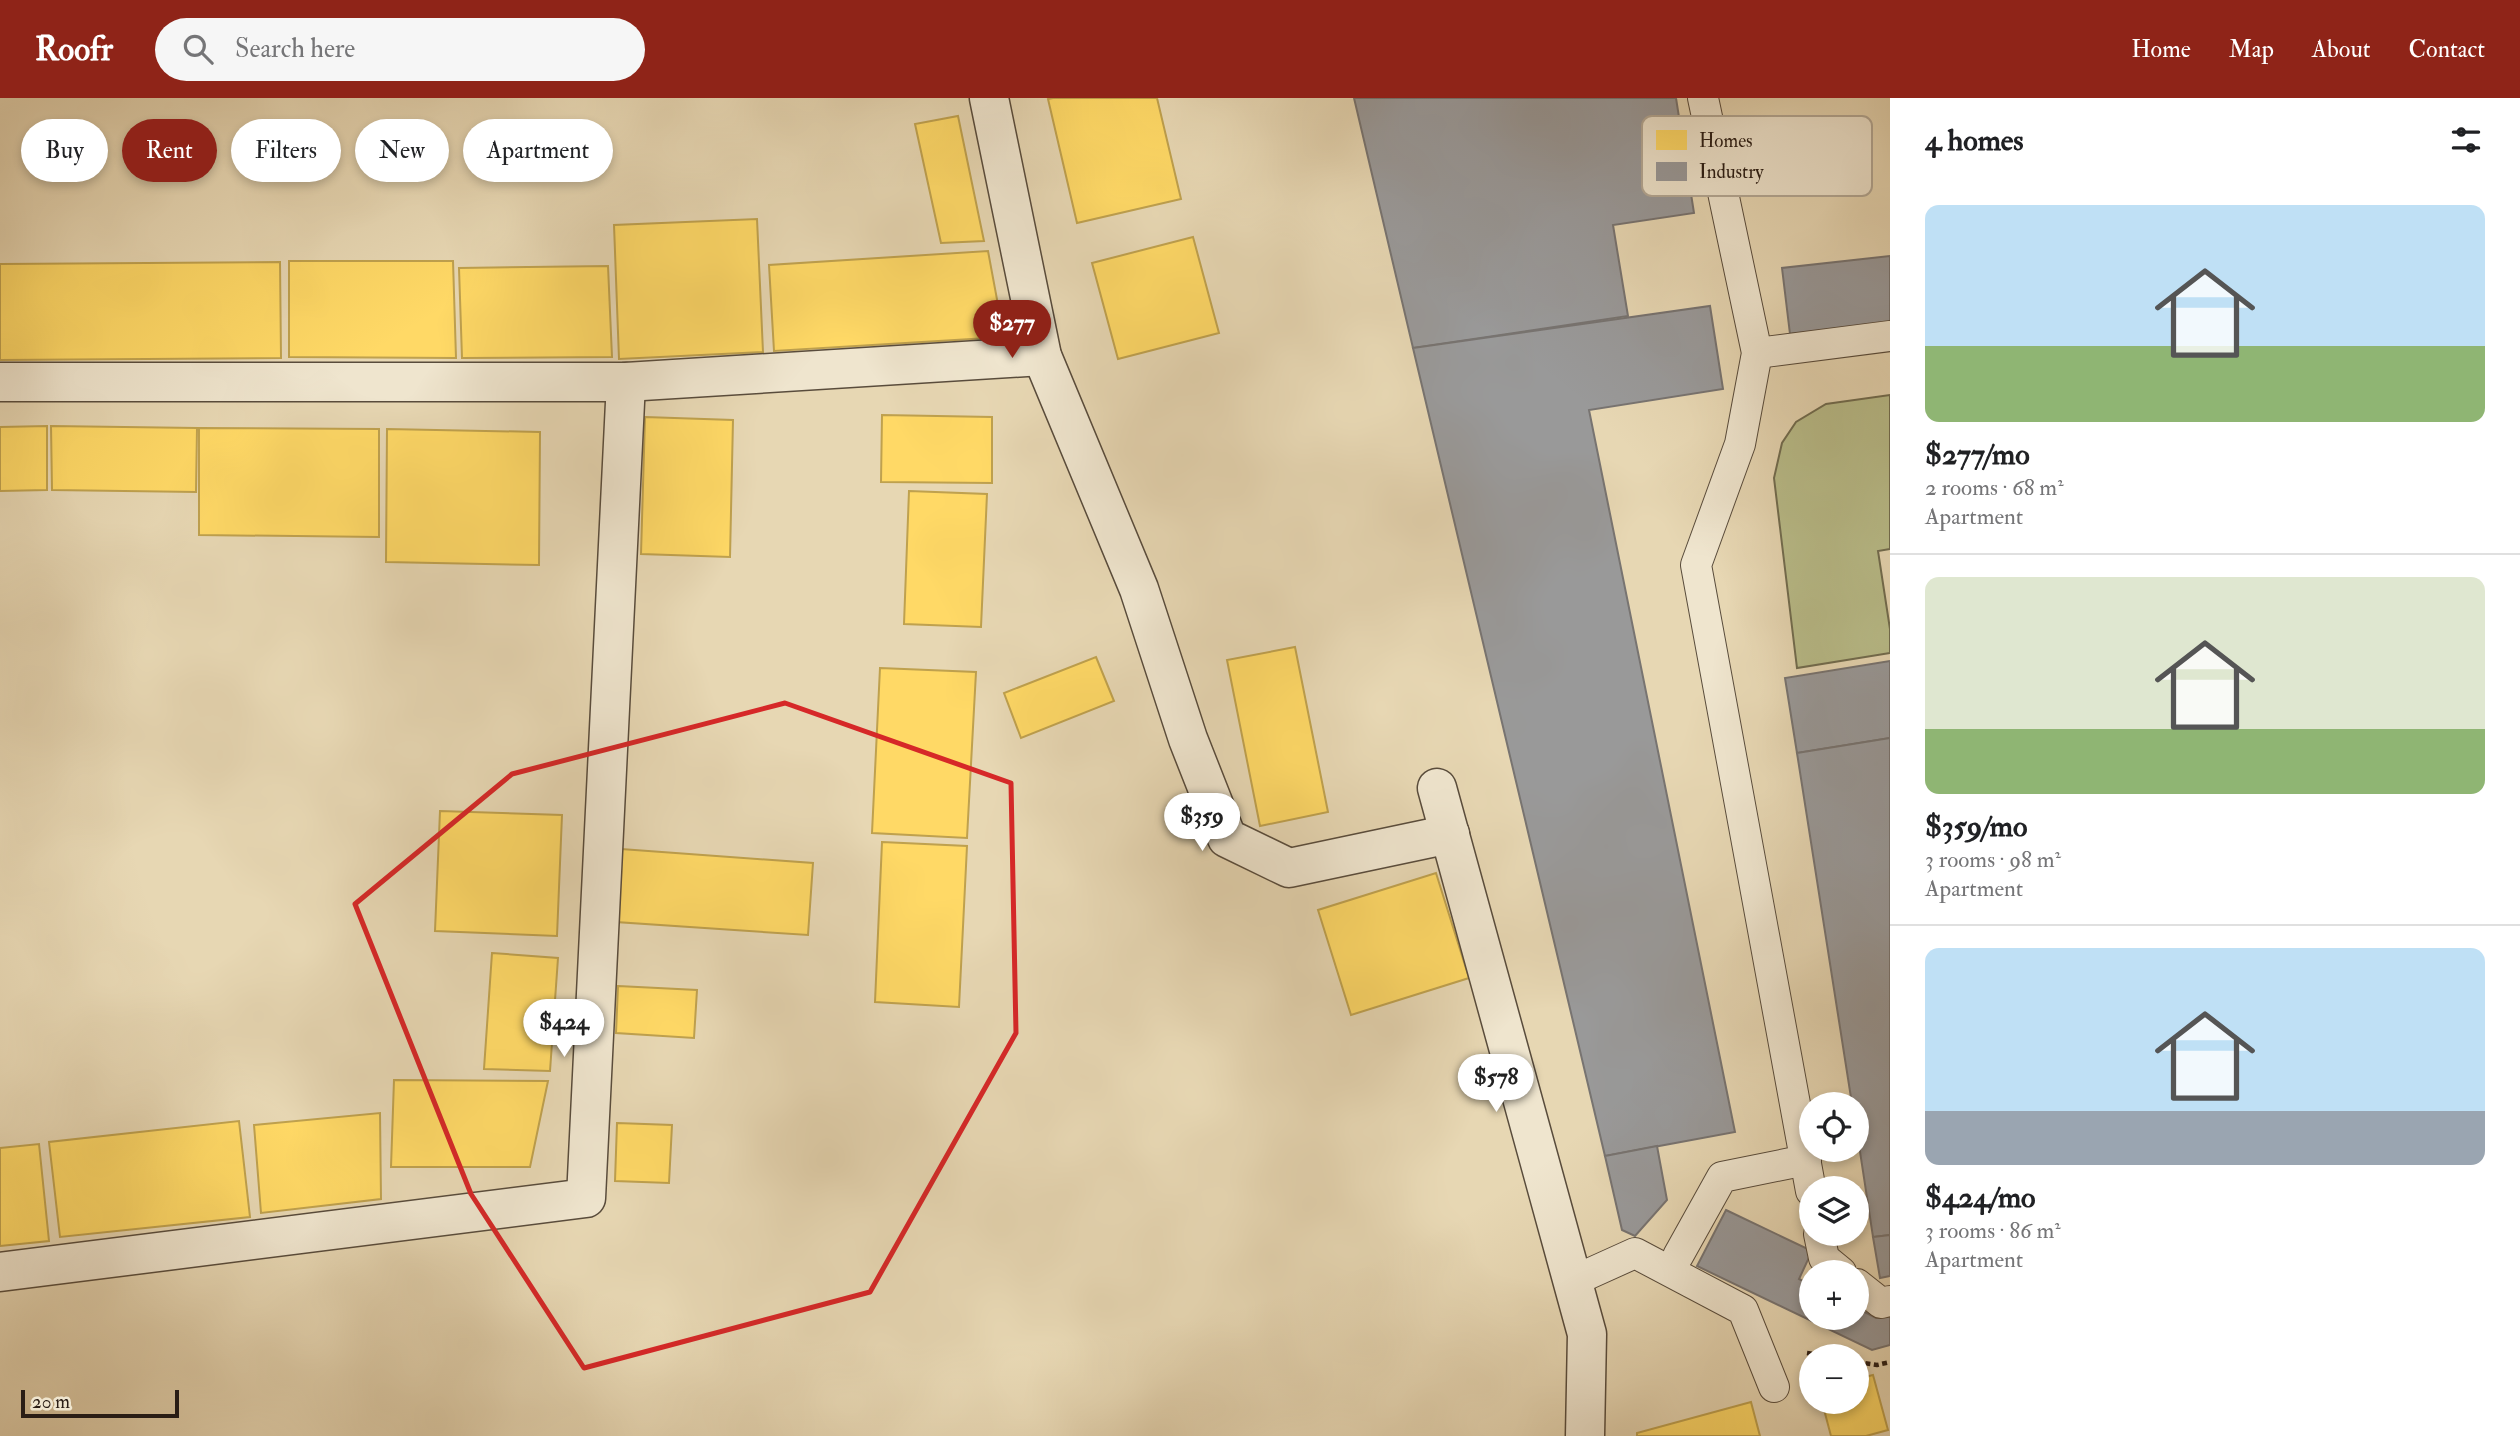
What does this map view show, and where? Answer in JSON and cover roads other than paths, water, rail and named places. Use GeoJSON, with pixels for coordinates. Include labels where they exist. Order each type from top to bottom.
{"type":"FeatureCollection","features":[{"type":"Feature","properties":{"kind":"street"},"geometry":{"type":"LineString","coordinates":[[989,98],[1042,356],[1139,589],[1188,740],[1227,838],[1289,868],[1450,834]]}},
{"type":"Feature","properties":{"kind":"street"},"geometry":{"type":"LineString","coordinates":[[0,382],[626,382],[1042,356]]}},
{"type":"Feature","properties":{"kind":"street"},"geometry":{"type":"LineString","coordinates":[[0,1272],[586,1199],[626,382]]}},
{"type":"Feature","properties":{"kind":"street"},"geometry":{"type":"LineString","coordinates":[[1437,788],[1587,1334],[1585,1436]]}},
{"type":"Feature","properties":{"kind":"lane"},"geometry":{"type":"LineString","coordinates":[[1703,98],[1707,116]]}},
{"type":"Feature","properties":{"kind":"lane"},"geometry":{"type":"LineString","coordinates":[[1724,196],[1757,352],[1740,444],[1696,565],[1799,1122]]}},
{"type":"Feature","properties":{"kind":"lane"},"geometry":{"type":"LineString","coordinates":[[1757,352],[1890,336]]}},
{"type":"Feature","properties":{"kind":"lane"},"geometry":{"type":"LineString","coordinates":[[1678,1256],[1722,1177],[1799,1161]]}},
{"type":"Feature","properties":{"kind":"lane"},"geometry":{"type":"LineString","coordinates":[[1573,1281],[1635,1253],[1694,1284],[1743,1310],[1774,1387]]}},
{"type":"Feature","properties":{"kind":"lane"},"geometry":{"type":"LineString","coordinates":[[1869,1294],[1881,1303],[1890,1301]]}}]}
